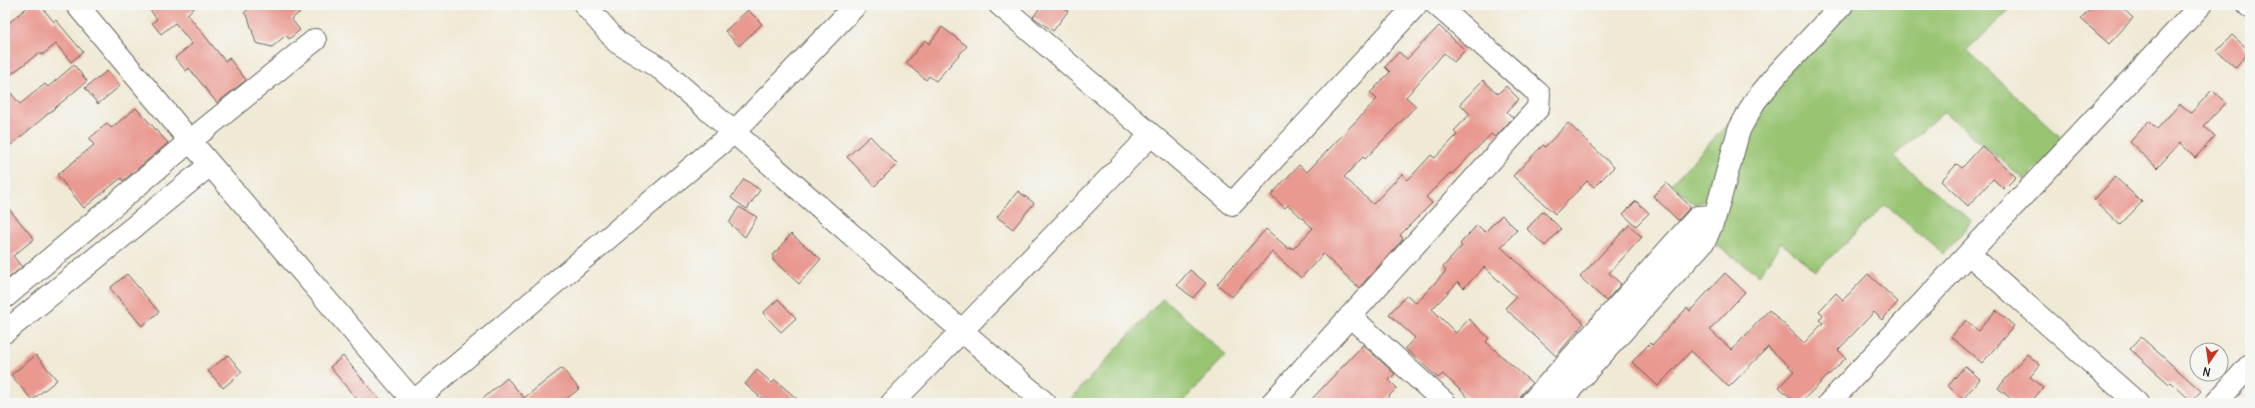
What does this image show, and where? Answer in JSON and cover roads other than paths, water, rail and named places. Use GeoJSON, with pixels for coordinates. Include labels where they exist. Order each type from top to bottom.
{"type":"FeatureCollection","features":[{"type":"Feature","properties":{"kind":"street"},"geometry":{"type":"LineString","coordinates":[[77,5],[210,165],[414,402],[734,132],[856,5]]}},
{"type":"Feature","properties":{"kind":"street"},"geometry":{"type":"LineString","coordinates":[[585,5],[617,42],[661,69],[1044,403]]}},
{"type":"Feature","properties":{"kind":"street"},"geometry":{"type":"LineString","coordinates":[[1000,5],[1232,204],[1416,5]]}},
{"type":"Feature","properties":{"kind":"street"},"geometry":{"type":"LineString","coordinates":[[1272,403],[1538,108],[1539,94],[1437,5]]}},
{"type":"Feature","properties":{"kind":"street"},"geometry":{"type":"LineString","coordinates":[[1558,403],[1705,240],[1715,216],[1739,130],[1756,101],[1779,72],[1842,5]]}},
{"type":"Feature","properties":{"kind":"street"},"geometry":{"type":"LineString","coordinates":[[1829,403],[2202,5]]}},
{"type":"Feature","properties":{"kind":"street"},"geometry":{"type":"LineString","coordinates":[[5,297],[190,141],[315,40]]}},
{"type":"Feature","properties":{"kind":"street"},"geometry":{"type":"LineString","coordinates":[[892,403],[1151,135]]}},
{"type":"Feature","properties":{"kind":"street"},"geometry":{"type":"LineString","coordinates":[[5,332],[210,165]]}},
{"type":"Feature","properties":{"kind":"street"},"geometry":{"type":"LineString","coordinates":[[1531,403],[1698,217],[1715,216]]}},
{"type":"Feature","properties":{"kind":"street"},"geometry":{"type":"LineString","coordinates":[[1969,254],[2137,403]]}},
{"type":"Feature","properties":{"kind":"street"},"geometry":{"type":"LineString","coordinates":[[1350,316],[1445,403]]}},
{"type":"Feature","properties":{"kind":"street"},"geometry":{"type":"LineString","coordinates":[[2216,403],[2250,365]]}}]}
